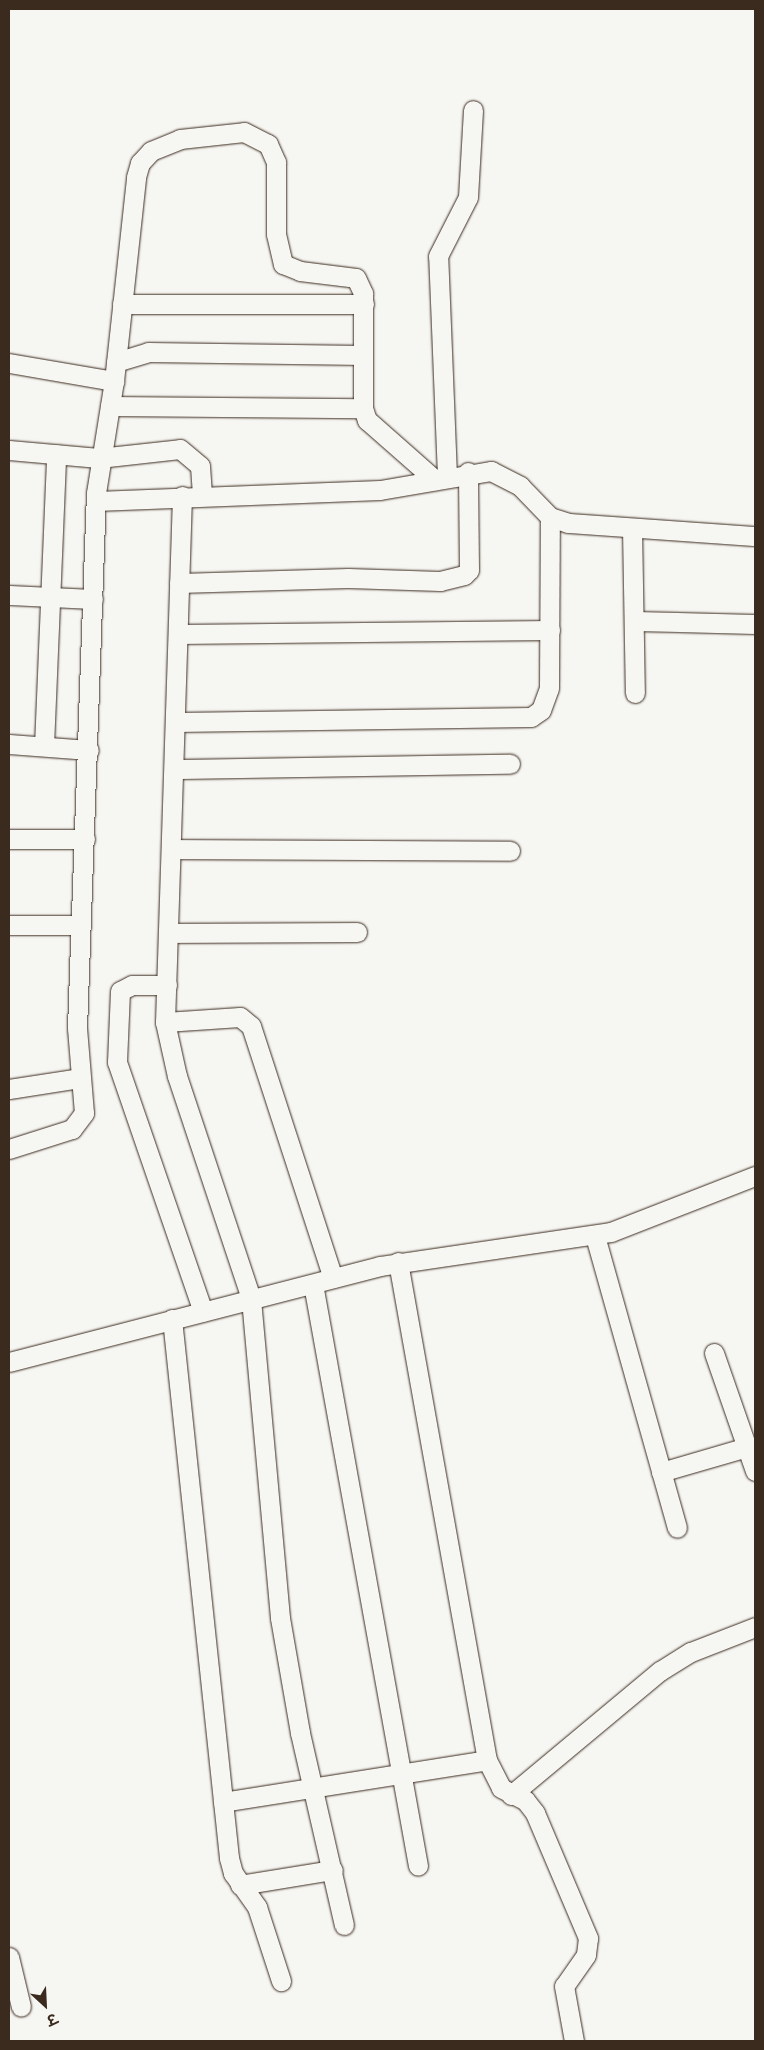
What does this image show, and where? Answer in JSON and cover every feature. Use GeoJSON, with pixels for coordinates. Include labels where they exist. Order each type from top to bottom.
{"type":"FeatureCollection","features":[{"type":"Feature","properties":{"kind":"street"},"geometry":{"type":"LineString","coordinates":[[441,478],[438,256],[468,197],[473,110]]}},
{"type":"Feature","properties":{"kind":"street"},"geometry":{"type":"LineString","coordinates":[[9,1149],[57,1135],[80,1122],[84,1112],[79,1078],[81,925],[89,750],[96,500],[99,458],[114,381],[140,163],[151,151],[180,139],[244,132],[262,137],[274,154],[276,234],[282,264],[300,271],[356,278],[364,304],[363,408],[374,428],[441,478]]}},
{"type":"Feature","properties":{"kind":"street"},"geometry":{"type":"LineString","coordinates":[[122,304],[364,304]]}},
{"type":"Feature","properties":{"kind":"street"},"geometry":{"type":"LineString","coordinates":[[116,362],[148,352],[363,355]]}},
{"type":"Feature","properties":{"kind":"street"},"geometry":{"type":"LineString","coordinates":[[9,363],[114,381]]}},
{"type":"Feature","properties":{"kind":"street"},"geometry":{"type":"LineString","coordinates":[[110,406],[363,408]]}},
{"type":"Feature","properties":{"kind":"street"},"geometry":{"type":"LineString","coordinates":[[9,450],[99,458],[180,449],[200,466],[202,496]]}},
{"type":"Feature","properties":{"kind":"street"},"geometry":{"type":"LineString","coordinates":[[44,746],[56,454]]}},
{"type":"Feature","properties":{"kind":"street"},"geometry":{"type":"LineString","coordinates":[[96,500],[354,492],[468,472],[491,471],[520,486],[550,518],[632,528],[755,536]]}},
{"type":"Feature","properties":{"kind":"street"},"geometry":{"type":"LineString","coordinates":[[179,583],[459,577],[469,570],[468,472]]}},
{"type":"Feature","properties":{"kind":"street"},"geometry":{"type":"LineString","coordinates":[[182,496],[165,1022],[185,1103],[251,1299],[280,1618],[314,1789],[344,1925]]}},
{"type":"Feature","properties":{"kind":"street"},"geometry":{"type":"LineString","coordinates":[[176,722],[531,717],[541,710],[549,688],[550,518]]}},
{"type":"Feature","properties":{"kind":"street"},"geometry":{"type":"LineString","coordinates":[[632,528],[635,693]]}},
{"type":"Feature","properties":{"kind":"street"},"geometry":{"type":"LineString","coordinates":[[9,596],[93,599]]}},
{"type":"Feature","properties":{"kind":"street"},"geometry":{"type":"LineString","coordinates":[[634,621],[755,624]]}},
{"type":"Feature","properties":{"kind":"street"},"geometry":{"type":"LineString","coordinates":[[178,634],[550,630]]}},
{"type":"Feature","properties":{"kind":"street"},"geometry":{"type":"LineString","coordinates":[[9,744],[89,750]]}},
{"type":"Feature","properties":{"kind":"street"},"geometry":{"type":"LineString","coordinates":[[174,769],[510,764]]}},
{"type":"Feature","properties":{"kind":"street"},"geometry":{"type":"LineString","coordinates":[[9,839],[85,838]]}},
{"type":"Feature","properties":{"kind":"street"},"geometry":{"type":"LineString","coordinates":[[171,849],[510,851]]}},
{"type":"Feature","properties":{"kind":"street"},"geometry":{"type":"LineString","coordinates":[[9,925],[81,925]]}},
{"type":"Feature","properties":{"kind":"street"},"geometry":{"type":"LineString","coordinates":[[169,933],[357,932]]}},
{"type":"Feature","properties":{"kind":"street"},"geometry":{"type":"LineString","coordinates":[[167,985],[132,985],[120,991],[117,1062],[202,1312]]}},
{"type":"Feature","properties":{"kind":"street"},"geometry":{"type":"LineString","coordinates":[[165,1022],[240,1017],[251,1026],[333,1278]]}},
{"type":"Feature","properties":{"kind":"street"},"geometry":{"type":"LineString","coordinates":[[9,1089],[79,1078]]}},
{"type":"Feature","properties":{"kind":"street"},"geometry":{"type":"LineString","coordinates":[[9,1362],[398,1262],[595,1236],[649,1220],[701,1194],[755,1176]]}},
{"type":"Feature","properties":{"kind":"street"},"geometry":{"type":"LineString","coordinates":[[595,1236],[677,1528]]}},
{"type":"Feature","properties":{"kind":"street"},"geometry":{"type":"LineString","coordinates":[[398,1262],[487,1760],[492,1776],[511,1795],[525,1800],[535,1813],[588,1938],[586,1955],[564,1986],[574,2041]]}},
{"type":"Feature","properties":{"kind":"street"},"geometry":{"type":"LineString","coordinates":[[313,1284],[399,1775],[418,1866]]}},
{"type":"Feature","properties":{"kind":"street"},"geometry":{"type":"LineString","coordinates":[[172,1320],[229,1858],[240,1885],[257,1907],[281,1981]]}},
{"type":"Feature","properties":{"kind":"street"},"geometry":{"type":"LineString","coordinates":[[714,1353],[755,1471]]}},
{"type":"Feature","properties":{"kind":"street"},"geometry":{"type":"LineString","coordinates":[[661,1472],[747,1447]]}},
{"type":"Feature","properties":{"kind":"street"},"geometry":{"type":"LineString","coordinates":[[511,1795],[660,1671],[691,1652],[755,1627]]}},
{"type":"Feature","properties":{"kind":"street"},"geometry":{"type":"LineString","coordinates":[[223,1802],[487,1760]]}},
{"type":"Feature","properties":{"kind":"street"},"geometry":{"type":"LineString","coordinates":[[240,1885],[333,1870]]}},
{"type":"Feature","properties":{"kind":"street"},"geometry":{"type":"LineString","coordinates":[[10,1969],[21,2007]]}}]}
